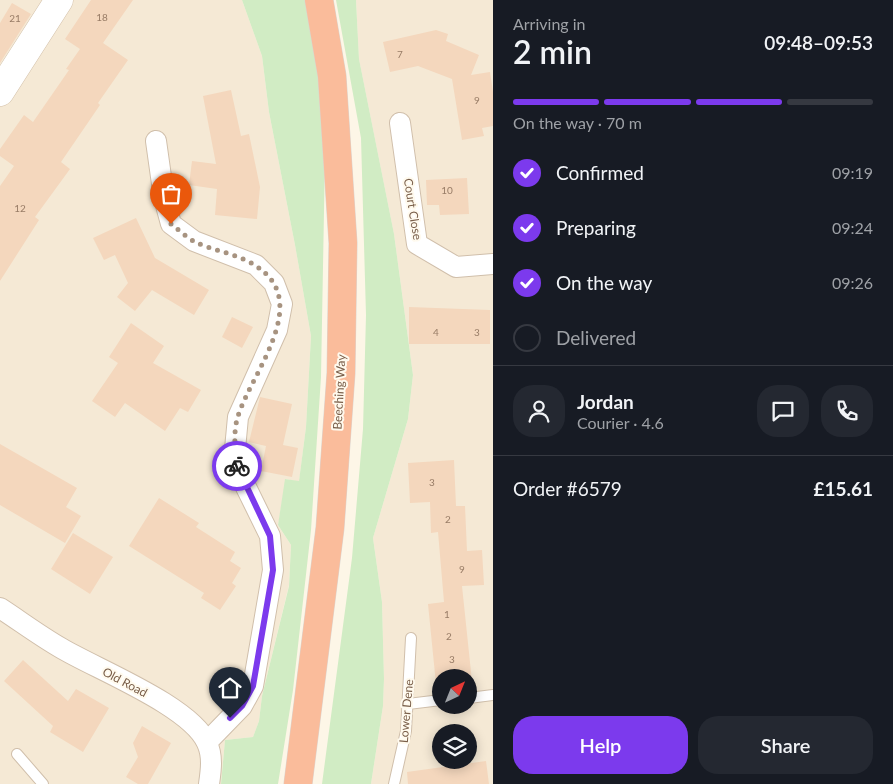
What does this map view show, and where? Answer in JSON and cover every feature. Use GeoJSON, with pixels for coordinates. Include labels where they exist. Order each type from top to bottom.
{"type":"FeatureCollection","features":[{"type":"Feature","properties":{"kind":"highway","name":"Beeching Way"},"geometry":{"type":"LineString","coordinates":[[298,784],[330,528],[341,373],[343,243],[332,76],[319,0]]}},
{"type":"Feature","properties":{"kind":"main road"},"geometry":{"type":"LineString","coordinates":[[0,92],[59,0]]}},
{"type":"Feature","properties":{"kind":"street","name":"Court Close"},"geometry":{"type":"LineString","coordinates":[[400,123],[417,244],[456,267],[493,264]]}},
{"type":"Feature","properties":{"kind":"street"},"geometry":{"type":"LineString","coordinates":[[156,141],[164,198],[171,224],[194,241],[256,265],[274,282],[282,304],[276,330],[238,417],[235,449],[238,471],[270,536],[273,570],[253,686],[242,706],[207,742],[212,762],[209,784]]}},
{"type":"Feature","properties":{"kind":"street","name":"Old Road"},"geometry":{"type":"LineString","coordinates":[[0,608],[61,648],[140,689],[184,717],[207,742]]}},
{"type":"Feature","properties":{"kind":"lane","name":"Lower Dene"},"geometry":{"type":"LineString","coordinates":[[394,784],[406,731],[411,638]]}},
{"type":"Feature","properties":{"kind":"lane"},"geometry":{"type":"LineString","coordinates":[[478,697],[493,695]]}},
{"type":"Feature","properties":{"kind":"lane"},"geometry":{"type":"LineString","coordinates":[[408,704],[432,701]]}},
{"type":"Feature","properties":{"kind":"lane"},"geometry":{"type":"LineString","coordinates":[[17,754],[43,784]]}},
{"type":"Feature","properties":{"kind":"shaded area"},"geometry":{"type":"Polygon","coordinates":[[[0,0],[242,0],[262,56],[269,112],[311,336],[306,427],[299,482],[286,479],[278,525],[291,545],[289,585],[262,696],[259,721],[253,737],[225,740],[221,784],[0,784],[0,0]]]}},
{"type":"Feature","properties":{"kind":"shaded area"},"geometry":{"type":"Polygon","coordinates":[[[356,0],[493,0],[493,784],[371,784],[383,706],[384,679],[382,602],[373,538],[408,419],[413,375],[394,234],[359,59],[356,0]]]}},
{"type":"Feature","properties":{"kind":"green space"},"geometry":{"type":"Polygon","coordinates":[[[242,0],[311,0],[321,51],[325,156],[321,377],[311,530],[293,690],[278,784],[221,784],[225,740],[253,737],[259,721],[262,696],[289,586],[291,545],[278,525],[285,479],[299,481],[306,427],[311,336],[269,112],[262,56],[242,0]]]}},
{"type":"Feature","properties":{"kind":"green space"},"geometry":{"type":"Polygon","coordinates":[[[336,0],[356,0],[359,59],[394,234],[413,375],[408,419],[373,538],[382,602],[384,679],[383,706],[371,784],[322,784],[352,558],[363,429],[366,315],[361,138],[336,0]]]}},
{"type":"Feature","properties":{"kind":"building"},"geometry":{"type":"Polygon","coordinates":[[[91,0],[133,0],[103,43],[128,60],[61,162],[70,169],[35,217],[39,220],[0,281],[0,186],[14,166],[0,156],[0,149],[24,115],[33,122],[69,70],[66,69],[80,49],[65,39],[91,0]]]}},
{"type":"Feature","properties":{"kind":"building"},"geometry":{"type":"Polygon","coordinates":[[[12,3],[31,14],[0,63],[0,23],[12,3]]]}},
{"type":"Feature","properties":{"kind":"building"},"geometry":{"type":"Polygon","coordinates":[[[436,30],[448,34],[446,41],[479,55],[471,75],[490,72],[493,92],[493,126],[482,128],[484,136],[462,140],[452,79],[418,66],[390,72],[383,42],[436,30]]]}},
{"type":"Feature","properties":{"kind":"building"},"geometry":{"type":"Polygon","coordinates":[[[231,90],[241,136],[249,134],[260,187],[257,219],[215,215],[217,189],[189,185],[192,161],[216,164],[203,96],[231,90]]]}},
{"type":"Feature","properties":{"kind":"building"},"geometry":{"type":"Polygon","coordinates":[[[467,178],[469,214],[440,215],[439,205],[427,205],[426,180],[467,178]]]}},
{"type":"Feature","properties":{"kind":"building"},"geometry":{"type":"Polygon","coordinates":[[[136,218],[155,258],[209,290],[194,315],[152,290],[135,311],[117,297],[128,283],[115,255],[104,260],[93,238],[136,218]]]}},
{"type":"Feature","properties":{"kind":"building"},"geometry":{"type":"Polygon","coordinates":[[[409,307],[490,310],[490,344],[409,344],[409,307]]]}},
{"type":"Feature","properties":{"kind":"building"},"geometry":{"type":"Polygon","coordinates":[[[232,317],[253,327],[242,348],[222,337],[232,317]]]}},
{"type":"Feature","properties":{"kind":"building"},"geometry":{"type":"Polygon","coordinates":[[[131,323],[164,346],[153,363],[201,390],[188,412],[180,408],[165,431],[125,403],[115,417],[92,401],[118,363],[109,357],[131,323]]]}},
{"type":"Feature","properties":{"kind":"building"},"geometry":{"type":"Polygon","coordinates":[[[260,397],[292,404],[283,445],[298,448],[292,477],[261,471],[266,446],[249,442],[260,397]]]}},
{"type":"Feature","properties":{"kind":"building"},"geometry":{"type":"Polygon","coordinates":[[[0,444],[77,488],[66,507],[81,516],[65,543],[0,505],[0,444]]]}},
{"type":"Feature","properties":{"kind":"building"},"geometry":{"type":"Polygon","coordinates":[[[454,460],[456,506],[465,506],[467,551],[482,550],[484,585],[462,586],[471,669],[434,669],[428,604],[444,602],[438,532],[431,533],[430,502],[410,503],[408,463],[454,460]]]}},
{"type":"Feature","properties":{"kind":"building"},"geometry":{"type":"Polygon","coordinates":[[[159,498],[199,523],[196,527],[235,552],[230,561],[241,568],[232,583],[236,586],[220,610],[201,598],[204,593],[129,546],[159,498]]]}},
{"type":"Feature","properties":{"kind":"building"},"geometry":{"type":"Polygon","coordinates":[[[73,533],[113,557],[90,594],[51,569],[73,533]]]}},
{"type":"Feature","properties":{"kind":"building"},"geometry":{"type":"Polygon","coordinates":[[[23,660],[68,701],[76,689],[109,708],[83,752],[50,732],[53,726],[4,681],[23,660]]]}},
{"type":"Feature","properties":{"kind":"building"},"geometry":{"type":"Polygon","coordinates":[[[142,726],[171,743],[148,784],[138,784],[126,777],[138,757],[133,743],[142,726]]]}},
{"type":"Feature","properties":{"kind":"building"},"geometry":{"type":"Polygon","coordinates":[[[486,761],[489,784],[408,784],[407,772],[432,769],[477,769],[477,762],[486,761]]]}},
{"type":"Feature","properties":{"kind":"way so far"},"geometry":{"type":"LineString","coordinates":[[171,224],[194,241],[256,265],[274,282],[282,304],[276,330],[238,417],[235,449],[237,466]]}},
{"type":"Feature","properties":{"kind":"route"},"geometry":{"type":"LineString","coordinates":[[230,718],[242,706],[253,686],[273,570],[270,536],[237,466]]}}]}
